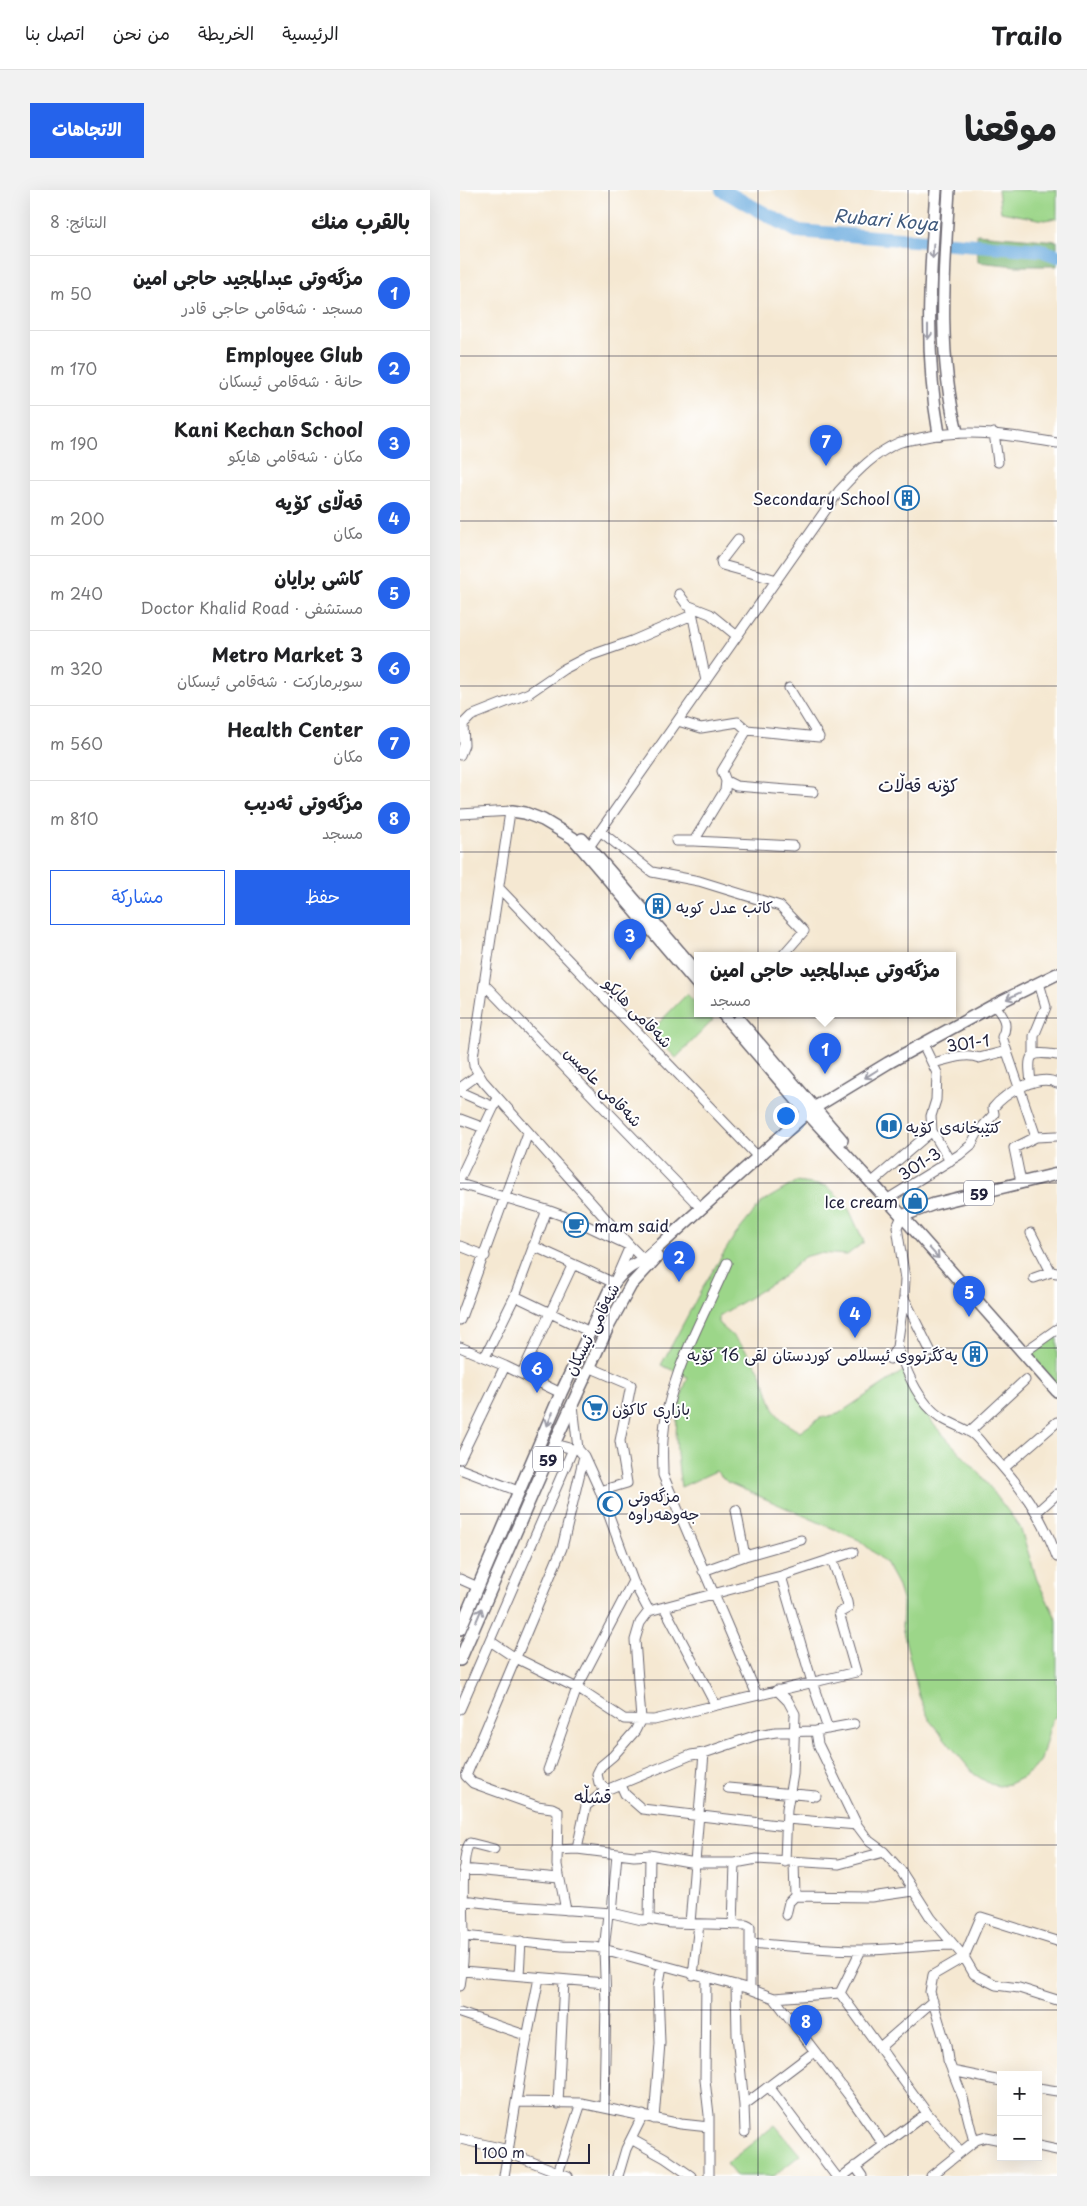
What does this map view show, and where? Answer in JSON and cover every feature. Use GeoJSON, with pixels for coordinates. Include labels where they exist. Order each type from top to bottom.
{"type":"FeatureCollection","features":[{"type":"Feature","properties":{"kind":"main road"},"geometry":{"type":"LineString","coordinates":[[936,190],[929,353],[939,434]]}},
{"type":"Feature","properties":{"kind":"main road"},"geometry":{"type":"LineString","coordinates":[[949,190],[942,326],[948,390],[957,432]]}},
{"type":"Feature","properties":{"kind":"main road"},"geometry":{"type":"LineString","coordinates":[[511,812],[525,813],[550,823],[590,844],[694,968]]}},
{"type":"Feature","properties":{"kind":"main road"},"geometry":{"type":"LineString","coordinates":[[590,844],[694,980]]}},
{"type":"Feature","properties":{"kind":"main road"},"geometry":{"type":"LineString","coordinates":[[811,1114],[888,1063],[994,1005],[1057,974]]}},
{"type":"Feature","properties":{"kind":"main road"},"geometry":{"type":"LineString","coordinates":[[726,1017],[904,1215],[1057,1391]]}},
{"type":"Feature","properties":{"kind":"main road"},"geometry":{"type":"LineString","coordinates":[[735,1017],[811,1114],[876,1179],[904,1215]]}},
{"type":"Feature","properties":{"kind":"main road","name":"59"},"geometry":{"type":"LineString","coordinates":[[646,1262],[701,1208],[758,1157],[811,1114]]}},
{"type":"Feature","properties":{"kind":"main road","name":"59"},"geometry":{"type":"LineString","coordinates":[[646,1262],[811,1114]]}},
{"type":"Feature","properties":{"kind":"main road","name":"59"},"geometry":{"type":"LineString","coordinates":[[904,1215],[934,1204],[1057,1174]]}},
{"type":"Feature","properties":{"kind":"main road","name":"شەقامی ئیسکان"},"geometry":{"type":"LineString","coordinates":[[460,1629],[561,1392],[614,1283],[626,1270],[646,1262]]}},
{"type":"Feature","properties":{"kind":"main road","name":"شەقامی ئیسکان"},"geometry":{"type":"LineString","coordinates":[[460,1660],[589,1367],[628,1290],[646,1262]]}},
{"type":"Feature","properties":{"kind":"main road"},"geometry":{"type":"LineString","coordinates":[[614,1283],[628,1290]]}},
{"type":"Feature","properties":{"kind":"street"},"geometry":{"type":"LineString","coordinates":[[785,952],[804,931],[780,906],[699,881],[652,872],[590,844],[839,491],[878,454],[899,443],[957,432],[994,434],[1057,443]]}},
{"type":"Feature","properties":{"kind":"street"},"geometry":{"type":"LineString","coordinates":[[994,434],[998,462]]}},
{"type":"Feature","properties":{"kind":"street"},"geometry":{"type":"LineString","coordinates":[[738,539],[721,560],[722,565],[777,580]]}},
{"type":"Feature","properties":{"kind":"street"},"geometry":{"type":"LineString","coordinates":[[679,594],[691,611],[706,681]]}},
{"type":"Feature","properties":{"kind":"street"},"geometry":{"type":"LineString","coordinates":[[460,755],[464,745],[463,724],[471,716],[529,693],[564,669],[590,656],[632,641],[691,611],[710,614],[738,636]]}},
{"type":"Feature","properties":{"kind":"street"},"geometry":{"type":"LineString","coordinates":[[678,721],[701,728],[738,722],[747,730],[819,736],[789,688]]}},
{"type":"Feature","properties":{"kind":"street"},"geometry":{"type":"LineString","coordinates":[[694,841],[725,790],[726,781],[722,770],[747,730]]}},
{"type":"Feature","properties":{"kind":"street"},"geometry":{"type":"LineString","coordinates":[[726,781],[736,786],[813,792]]}},
{"type":"Feature","properties":{"kind":"street"},"geometry":{"type":"LineString","coordinates":[[460,814],[511,812],[473,1057],[474,1066],[478,1074],[528,1133],[646,1262]]}},
{"type":"Feature","properties":{"kind":"street"},"geometry":{"type":"LineString","coordinates":[[676,841],[794,846]]}},
{"type":"Feature","properties":{"kind":"street","name":"شه‌قامی هایكو"},"geometry":{"type":"LineString","coordinates":[[499,888],[758,1157]]}},
{"type":"Feature","properties":{"kind":"street"},"geometry":{"type":"LineString","coordinates":[[1031,1083],[1028,1060],[1034,1054],[1034,1036],[1046,1007],[1039,983]]}},
{"type":"Feature","properties":{"kind":"street","name":"شه‌قامی عاصس"},"geometry":{"type":"LineString","coordinates":[[484,984],[701,1208]]}},
{"type":"Feature","properties":{"kind":"street"},"geometry":{"type":"LineString","coordinates":[[994,1005],[1004,1015],[1005,1031],[1002,1037],[1036,1138]]}},
{"type":"Feature","properties":{"kind":"street"},"geometry":{"type":"LineString","coordinates":[[923,1044],[937,1073],[937,1090],[931,1116],[932,1131],[950,1161]]}},
{"type":"Feature","properties":{"kind":"street","name":"301-1"},"geometry":{"type":"LineString","coordinates":[[933,1063],[960,1057],[974,1056],[979,1058],[1006,1051]]}},
{"type":"Feature","properties":{"kind":"street"},"geometry":{"type":"LineString","coordinates":[[1034,1054],[1057,1055]]}},
{"type":"Feature","properties":{"kind":"street"},"geometry":{"type":"LineString","coordinates":[[460,1088],[478,1074]]}},
{"type":"Feature","properties":{"kind":"street"},"geometry":{"type":"LineString","coordinates":[[1018,1088],[1031,1083],[1052,1080],[1057,1083]]}},
{"type":"Feature","properties":{"kind":"street","name":"301-3"},"geometry":{"type":"LineString","coordinates":[[891,1197],[950,1161],[972,1145],[978,1132],[994,1114],[993,1108],[999,1101],[1018,1088]]}},
{"type":"Feature","properties":{"kind":"street"},"geometry":{"type":"LineString","coordinates":[[460,1092],[494,1107]]}},
{"type":"Feature","properties":{"kind":"street"},"geometry":{"type":"LineString","coordinates":[[460,1178],[498,1098]]}},
{"type":"Feature","properties":{"kind":"street"},"geometry":{"type":"LineString","coordinates":[[460,1119],[484,1128]]}},
{"type":"Feature","properties":{"kind":"street"},"geometry":{"type":"LineString","coordinates":[[876,1179],[932,1131]]}},
{"type":"Feature","properties":{"kind":"street"},"geometry":{"type":"LineString","coordinates":[[460,1320],[462,1306],[485,1256],[528,1133]]}},
{"type":"Feature","properties":{"kind":"street"},"geometry":{"type":"LineString","coordinates":[[1021,1182],[1014,1148],[1036,1138],[1057,1136]]}},
{"type":"Feature","properties":{"kind":"street"},"geometry":{"type":"LineString","coordinates":[[460,1184],[547,1210],[577,1221],[630,1246]]}},
{"type":"Feature","properties":{"kind":"street"},"geometry":{"type":"LineString","coordinates":[[486,1357],[515,1296],[547,1210]]}},
{"type":"Feature","properties":{"kind":"street"},"geometry":{"type":"LineString","coordinates":[[890,1359],[897,1346],[904,1298],[905,1279],[898,1227],[904,1215]]}},
{"type":"Feature","properties":{"kind":"street"},"geometry":{"type":"LineString","coordinates":[[1031,1233],[1054,1273],[1034,1278]]}},
{"type":"Feature","properties":{"kind":"street"},"geometry":{"type":"LineString","coordinates":[[460,1246],[485,1256]]}},
{"type":"Feature","properties":{"kind":"street"},"geometry":{"type":"LineString","coordinates":[[533,1246],[614,1283],[630,1246]]}},
{"type":"Feature","properties":{"kind":"street"},"geometry":{"type":"LineString","coordinates":[[727,1263],[694,1334],[677,1379],[663,1439],[663,1475],[757,1695]]}},
{"type":"Feature","properties":{"kind":"street"},"geometry":{"type":"LineString","coordinates":[[522,1373],[573,1264]]}},
{"type":"Feature","properties":{"kind":"street"},"geometry":{"type":"LineString","coordinates":[[515,1296],[590,1332]]}},
{"type":"Feature","properties":{"kind":"street"},"geometry":{"type":"LineString","coordinates":[[904,1298],[931,1352]]}},
{"type":"Feature","properties":{"kind":"street"},"geometry":{"type":"LineString","coordinates":[[1023,1353],[1057,1329]]}},
{"type":"Feature","properties":{"kind":"street"},"geometry":{"type":"LineString","coordinates":[[897,1346],[913,1385],[929,1406],[938,1416],[975,1436],[1004,1468],[1037,1512],[1047,1530],[1057,1557]]}},
{"type":"Feature","properties":{"kind":"street"},"geometry":{"type":"LineString","coordinates":[[460,1347],[561,1392]]}},
{"type":"Feature","properties":{"kind":"street"},"geometry":{"type":"LineString","coordinates":[[460,1458],[505,1366]]}},
{"type":"Feature","properties":{"kind":"street"},"geometry":{"type":"LineString","coordinates":[[589,1367],[631,1385],[620,1441],[627,1483],[600,1491]]}},
{"type":"Feature","properties":{"kind":"street"},"geometry":{"type":"LineString","coordinates":[[969,1432],[1025,1380]]}},
{"type":"Feature","properties":{"kind":"street"},"geometry":{"type":"LineString","coordinates":[[566,1910],[559,1878],[556,1850],[558,1811],[465,1783],[466,1776],[514,1657],[562,1548],[578,1451],[573,1402]]}},
{"type":"Feature","properties":{"kind":"street"},"geometry":{"type":"LineString","coordinates":[[1004,1468],[1057,1422]]}},
{"type":"Feature","properties":{"kind":"street"},"geometry":{"type":"LineString","coordinates":[[554,1444],[578,1451],[600,1491],[633,1581],[649,1611]]}},
{"type":"Feature","properties":{"kind":"street"},"geometry":{"type":"LineString","coordinates":[[460,1709],[578,1451]]}},
{"type":"Feature","properties":{"kind":"street"},"geometry":{"type":"LineString","coordinates":[[460,1469],[518,1491]]}},
{"type":"Feature","properties":{"kind":"street"},"geometry":{"type":"LineString","coordinates":[[1037,1512],[1057,1494]]}},
{"type":"Feature","properties":{"kind":"street"},"geometry":{"type":"LineString","coordinates":[[736,1510],[745,1556]]}},
{"type":"Feature","properties":{"kind":"street"},"geometry":{"type":"LineString","coordinates":[[703,1571],[745,1556],[800,1540]]}},
{"type":"Feature","properties":{"kind":"street"},"geometry":{"type":"LineString","coordinates":[[606,1790],[599,1783],[597,1774],[601,1766],[619,1750],[641,1719],[635,1640],[640,1623],[649,1611],[780,1576],[853,1552]]}},
{"type":"Feature","properties":{"kind":"street"},"geometry":{"type":"LineString","coordinates":[[490,1641],[514,1657],[577,1688],[624,1720],[654,1720],[856,1672],[839,1613],[848,1608],[847,1602],[832,1559]]}},
{"type":"Feature","properties":{"kind":"street"},"geometry":{"type":"LineString","coordinates":[[780,1576],[828,1729]]}},
{"type":"Feature","properties":{"kind":"street"},"geometry":{"type":"LineString","coordinates":[[460,1579],[478,1587]]}},
{"type":"Feature","properties":{"kind":"street"},"geometry":{"type":"LineString","coordinates":[[548,1770],[577,1688],[633,1581]]}},
{"type":"Feature","properties":{"kind":"street"},"geometry":{"type":"LineString","coordinates":[[664,1607],[715,1704]]}},
{"type":"Feature","properties":{"kind":"street"},"geometry":{"type":"LineString","coordinates":[[777,1690],[793,1706],[795,1714],[787,1822],[795,1896]]}},
{"type":"Feature","properties":{"kind":"street"},"geometry":{"type":"LineString","coordinates":[[577,1849],[586,1806],[606,1790],[691,1755],[704,1753],[757,1735],[816,1731],[854,1724]]}},
{"type":"Feature","properties":{"kind":"street"},"geometry":{"type":"LineString","coordinates":[[816,1731],[818,1744],[857,1826],[869,1841],[884,1852],[901,1871],[931,1918],[964,1957],[974,1974],[996,1985],[1019,1988],[1057,2000]]}},
{"type":"Feature","properties":{"kind":"street"},"geometry":{"type":"LineString","coordinates":[[693,1975],[695,1863],[704,1753]]}},
{"type":"Feature","properties":{"kind":"street"},"geometry":{"type":"LineString","coordinates":[[621,1784],[625,1794],[642,1809],[699,1817],[857,1826]]}},
{"type":"Feature","properties":{"kind":"street"},"geometry":{"type":"LineString","coordinates":[[728,1788],[816,1796]]}},
{"type":"Feature","properties":{"kind":"street"},"geometry":{"type":"LineString","coordinates":[[460,1986],[464,1936],[462,1862],[466,1846],[470,1844],[494,1850]]}},
{"type":"Feature","properties":{"kind":"street"},"geometry":{"type":"LineString","coordinates":[[556,1850],[577,1849],[617,1854],[650,1855],[695,1863],[735,1863],[757,1859],[839,1864],[884,1852]]}},
{"type":"Feature","properties":{"kind":"street"},"geometry":{"type":"LineString","coordinates":[[604,2108],[604,1950],[617,1854]]}},
{"type":"Feature","properties":{"kind":"street"},"geometry":{"type":"LineString","coordinates":[[649,1919],[650,1855]]}},
{"type":"Feature","properties":{"kind":"street"},"geometry":{"type":"LineString","coordinates":[[462,1862],[559,1878]]}},
{"type":"Feature","properties":{"kind":"street"},"geometry":{"type":"LineString","coordinates":[[733,1924],[735,1863]]}},
{"type":"Feature","properties":{"kind":"street"},"geometry":{"type":"LineString","coordinates":[[786,1915],[789,1902],[795,1896],[871,1897],[913,1891]]}},
{"type":"Feature","properties":{"kind":"street"},"geometry":{"type":"LineString","coordinates":[[462,1895],[501,1905],[610,1914],[671,1923],[733,1924],[750,1927],[750,1989]]}},
{"type":"Feature","properties":{"kind":"street"},"geometry":{"type":"LineString","coordinates":[[974,2142],[963,2098],[952,2071],[930,1992],[933,1975],[964,1957],[979,1919],[984,1917],[1057,1941]]}},
{"type":"Feature","properties":{"kind":"street"},"geometry":{"type":"LineString","coordinates":[[464,1936],[596,1947],[750,1989],[774,1998],[840,1993]]}},
{"type":"Feature","properties":{"kind":"street"},"geometry":{"type":"LineString","coordinates":[[519,1975],[522,1941]]}},
{"type":"Feature","properties":{"kind":"street"},"geometry":{"type":"LineString","coordinates":[[751,1943],[861,1950],[954,1945]]}},
{"type":"Feature","properties":{"kind":"street"},"geometry":{"type":"LineString","coordinates":[[840,1993],[861,1950]]}},
{"type":"Feature","properties":{"kind":"street"},"geometry":{"type":"LineString","coordinates":[[462,1965],[539,1978],[604,1983]]}},
{"type":"Feature","properties":{"kind":"street"},"geometry":{"type":"LineString","coordinates":[[654,2119],[660,2042],[658,1988],[662,1966]]}},
{"type":"Feature","properties":{"kind":"street"},"geometry":{"type":"LineString","coordinates":[[706,1977],[705,2080],[709,2176]]}},
{"type":"Feature","properties":{"kind":"street"},"geometry":{"type":"LineString","coordinates":[[504,2176],[539,1978]]}},
{"type":"Feature","properties":{"kind":"street"},"geometry":{"type":"LineString","coordinates":[[558,2104],[564,1980]]}},
{"type":"Feature","properties":{"kind":"street"},"geometry":{"type":"LineString","coordinates":[[736,1985],[737,2036],[745,2132]]}},
{"type":"Feature","properties":{"kind":"street"},"geometry":{"type":"LineString","coordinates":[[840,1993],[927,2113],[960,2152]]}},
{"type":"Feature","properties":{"kind":"street"},"geometry":{"type":"LineString","coordinates":[[774,1998],[884,2145]]}},
{"type":"Feature","properties":{"kind":"street"},"geometry":{"type":"LineString","coordinates":[[879,2048],[933,2001]]}},
{"type":"Feature","properties":{"kind":"street"},"geometry":{"type":"LineString","coordinates":[[460,2012],[528,2036]]}},
{"type":"Feature","properties":{"kind":"street"},"geometry":{"type":"LineString","coordinates":[[744,2105],[770,2088],[814,2052]]}},
{"type":"Feature","properties":{"kind":"street"},"geometry":{"type":"LineString","coordinates":[[952,2071],[997,2080]]}},
{"type":"Feature","properties":{"kind":"street"},"geometry":{"type":"LineString","coordinates":[[770,2088],[836,2176]]}},
{"type":"Feature","properties":{"kind":"street"},"geometry":{"type":"LineString","coordinates":[[1042,2089],[1057,2092]]}},
{"type":"Feature","properties":{"kind":"street"},"geometry":{"type":"LineString","coordinates":[[516,2102],[581,2103],[643,2115],[654,2119],[708,2127]]}},
{"type":"Feature","properties":{"kind":"street"},"geometry":{"type":"LineString","coordinates":[[557,2174],[581,2103]]}},
{"type":"Feature","properties":{"kind":"street"},"geometry":{"type":"LineString","coordinates":[[843,2176],[927,2113]]}},
{"type":"Feature","properties":{"kind":"street"},"geometry":{"type":"LineString","coordinates":[[618,2176],[623,2156],[643,2115]]}},
{"type":"Feature","properties":{"kind":"street"},"geometry":{"type":"LineString","coordinates":[[932,2176],[974,2142],[983,2138],[997,2140]]}},
{"type":"Feature","properties":{"kind":"street"},"geometry":{"type":"LineString","coordinates":[[460,2139],[509,2151],[557,2174],[568,2176]]}},
{"type":"Feature","properties":{"kind":"street"},"geometry":{"type":"LineString","coordinates":[[631,2139],[665,2158],[691,2176]]}},
{"type":"Feature","properties":{"kind":"street"},"geometry":{"type":"LineString","coordinates":[[1042,2147],[1057,2150]]}},
{"type":"Feature","properties":{"kind":"street"},"geometry":{"type":"LineString","coordinates":[[855,2166],[862,2176]]}},
{"type":"Feature","properties":{"kind":"green space"},"geometry":{"type":"Polygon","coordinates":[[[998,190],[1057,190],[1057,218],[1044,220],[1001,212],[998,190]]]}},
{"type":"Feature","properties":{"kind":"green space"},"geometry":{"type":"Polygon","coordinates":[[[977,234],[1057,241],[1057,266],[1016,266],[978,262],[977,234]]]}},
{"type":"Feature","properties":{"kind":"green space"},"geometry":{"type":"Polygon","coordinates":[[[687,994],[694,1002],[694,1017],[710,1017],[713,1020],[676,1058],[650,1032],[687,994]]]}},
{"type":"Feature","properties":{"kind":"green space"},"geometry":{"type":"Polygon","coordinates":[[[796,1182],[827,1186],[847,1205],[864,1242],[847,1255],[819,1253],[804,1257],[783,1277],[719,1316],[719,1324],[737,1340],[753,1359],[777,1414],[789,1426],[800,1432],[820,1418],[838,1414],[903,1371],[934,1425],[980,1474],[1020,1527],[1037,1580],[1057,1620],[1057,1716],[1052,1719],[1041,1760],[1034,1769],[1009,1784],[999,1786],[990,1784],[974,1774],[930,1721],[919,1696],[902,1627],[903,1603],[897,1584],[885,1562],[859,1540],[727,1482],[716,1471],[681,1487],[676,1431],[679,1406],[688,1377],[661,1365],[704,1285],[733,1238],[762,1202],[796,1182]]]}},
{"type":"Feature","properties":{"kind":"green space"},"geometry":{"type":"Polygon","coordinates":[[[1057,1334],[1057,1387],[1029,1354],[1057,1334]]]}},
{"type":"Feature","properties":{"kind":"green space"},"geometry":{"type":"Polygon","coordinates":[[[775,2125],[800,2155],[774,2176],[736,2176],[726,2164],[775,2125]]]}},
{"type":"Feature","properties":{"kind":"waterway","name":"Rubari Koya"},"geometry":{"type":"LineString","coordinates":[[722,190],[797,231],[1041,250],[1057,256]]}},
{"type":"Feature","properties":{"kind":"place","name":"Health Center"},"geometry":{"type":"Point","coordinates":[826,466]}},
{"type":"Feature","properties":{"kind":"place","name":"Secondary School"},"geometry":{"type":"Point","coordinates":[907,498]}},
{"type":"Feature","properties":{"kind":"place","name":"كاتب عدل كويه"},"geometry":{"type":"Point","coordinates":[658,906]}},
{"type":"Feature","properties":{"kind":"place","name":"Kani Kechan School"},"geometry":{"type":"Point","coordinates":[630,960]}},
{"type":"Feature","properties":{"kind":"place","name":"مزگه‌وتی عبدالمجید حاجی امین"},"geometry":{"type":"Point","coordinates":[825,1074]}},
{"type":"Feature","properties":{"kind":"place","name":"كتێبخانه‌ی كۆیه‌"},"geometry":{"type":"Point","coordinates":[889,1126]}},
{"type":"Feature","properties":{"kind":"place","name":"Ice cream"},"geometry":{"type":"Point","coordinates":[915,1201]}},
{"type":"Feature","properties":{"kind":"place","name":"mam said"},"geometry":{"type":"Point","coordinates":[576,1225]}},
{"type":"Feature","properties":{"kind":"place","name":"Employee Glub"},"geometry":{"type":"Point","coordinates":[679,1282]}},
{"type":"Feature","properties":{"kind":"place","name":"كاشی برایان"},"geometry":{"type":"Point","coordinates":[969,1317]}},
{"type":"Feature","properties":{"kind":"place","name":"قەڵای کۆیە"},"geometry":{"type":"Point","coordinates":[855,1338]}},
{"type":"Feature","properties":{"kind":"place","name":"يه‌كگرتووی ئیسلامی كوردستان لقی 16 كۆیه‌"},"geometry":{"type":"Point","coordinates":[975,1354]}},
{"type":"Feature","properties":{"kind":"place","name":"Metro Market 3"},"geometry":{"type":"Point","coordinates":[537,1393]}},
{"type":"Feature","properties":{"kind":"place","name":"بازاڕی کاکۆن"},"geometry":{"type":"Point","coordinates":[595,1408]}},
{"type":"Feature","properties":{"kind":"place","name":"مزگه‌وتی جه‌وهه‌راوه"},"geometry":{"type":"Point","coordinates":[610,1504]}},
{"type":"Feature","properties":{"kind":"place","name":"مزگەوتی ئەدیب"},"geometry":{"type":"Point","coordinates":[806,2046]}},
{"type":"Feature","properties":{"kind":"district","name":"کۆنە قەڵات"},"geometry":{"type":"Point","coordinates":[918,784]}},
{"type":"Feature","properties":{"kind":"district","name":"قشڵه‌"},"geometry":{"type":"Point","coordinates":[593,1795]}}]}
